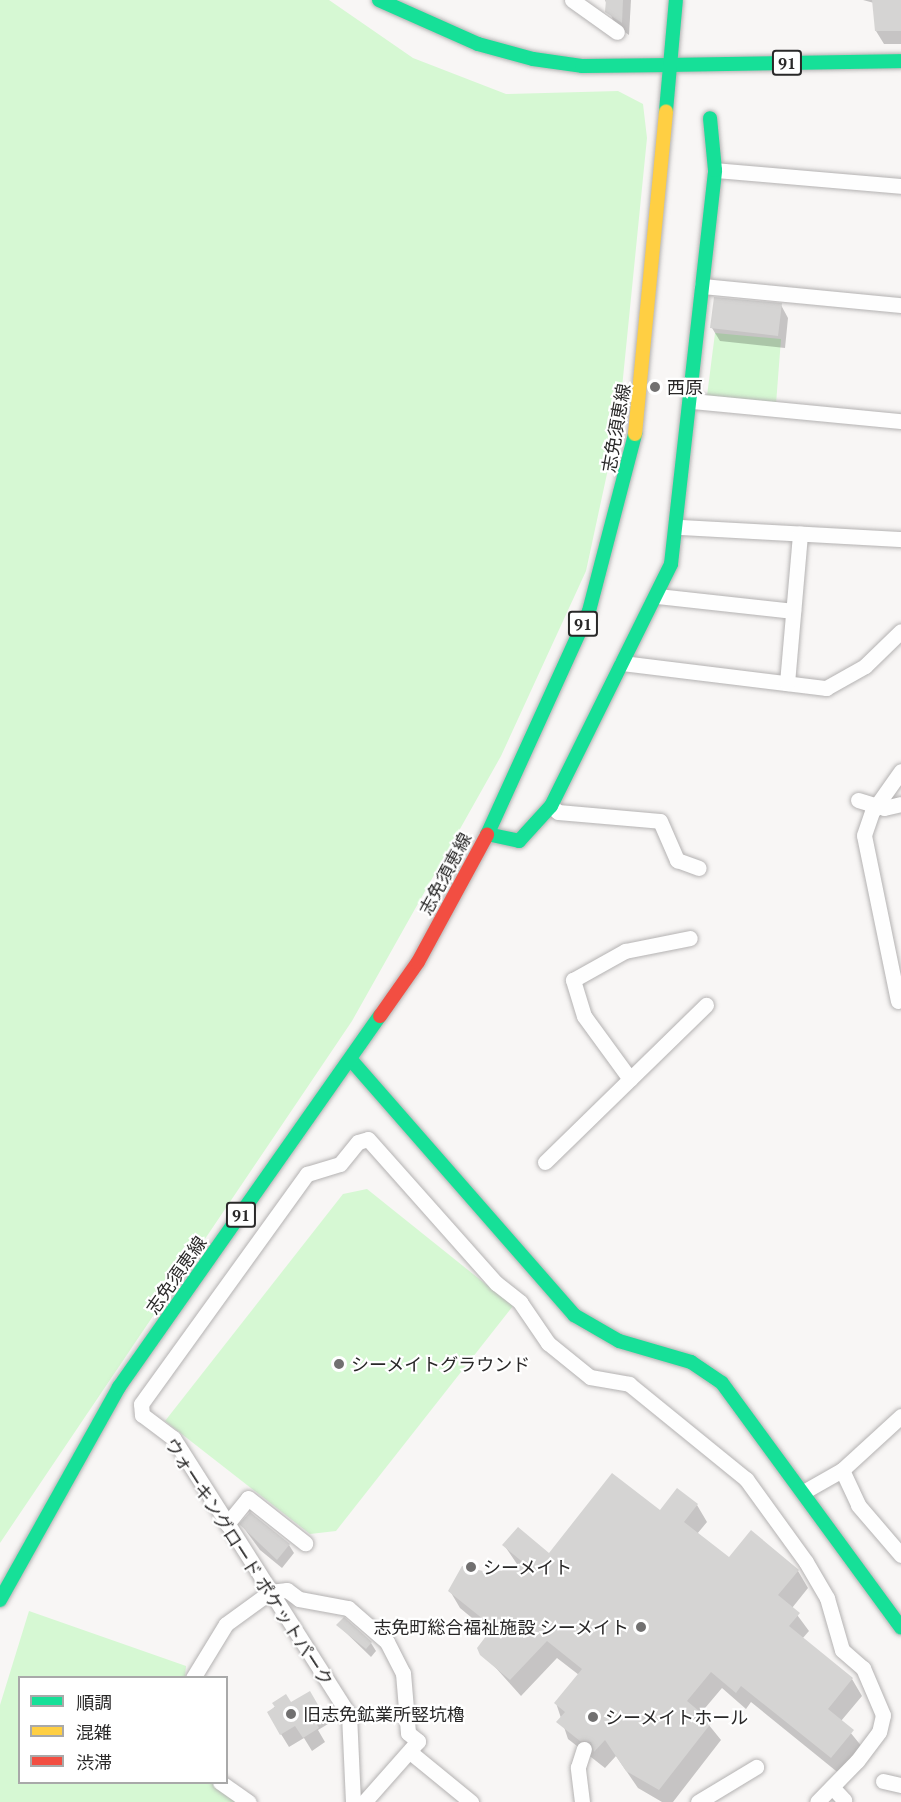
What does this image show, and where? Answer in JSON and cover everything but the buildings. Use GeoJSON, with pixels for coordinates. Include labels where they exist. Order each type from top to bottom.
{"type":"FeatureCollection","features":[{"type":"Feature","properties":{"kind":"main road"},"geometry":{"type":"LineString","coordinates":[[379,0],[403,14],[532,59],[582,66],[674,65]]}},
{"type":"Feature","properties":{"kind":"main road","name":"志免須恵線"},"geometry":{"type":"LineString","coordinates":[[0,1600],[119,1387],[418,962],[487,834],[589,611],[608,551],[639,420],[674,65],[676,0]]}},
{"type":"Feature","properties":{"kind":"main road","name":"91"},"geometry":{"type":"LineString","coordinates":[[674,65],[901,61]]}},
{"type":"Feature","properties":{"kind":"main road"},"geometry":{"type":"LineString","coordinates":[[487,834],[519,841],[551,806],[658,596],[679,527],[715,170],[710,118]]}},
{"type":"Feature","properties":{"kind":"main road"},"geometry":{"type":"LineString","coordinates":[[351,1060],[574,1315],[619,1341],[691,1362],[722,1383],[805,1491],[901,1628]]}},
{"type":"Feature","properties":{"kind":"street"},"geometry":{"type":"LineString","coordinates":[[403,14],[410,0]]}},
{"type":"Feature","properties":{"kind":"street"},"geometry":{"type":"LineString","coordinates":[[572,0],[617,32]]}},
{"type":"Feature","properties":{"kind":"street"},"geometry":{"type":"LineString","coordinates":[[715,170],[901,186]]}},
{"type":"Feature","properties":{"kind":"street"},"geometry":{"type":"LineString","coordinates":[[702,286],[901,305]]}},
{"type":"Feature","properties":{"kind":"street"},"geometry":{"type":"LineString","coordinates":[[692,401],[901,421]]}},
{"type":"Feature","properties":{"kind":"street"},"geometry":{"type":"LineString","coordinates":[[679,527],[901,539]]}},
{"type":"Feature","properties":{"kind":"street"},"geometry":{"type":"LineString","coordinates":[[787,683],[800,534]]}},
{"type":"Feature","properties":{"kind":"street"},"geometry":{"type":"LineString","coordinates":[[658,596],[793,611]]}},
{"type":"Feature","properties":{"kind":"street"},"geometry":{"type":"LineString","coordinates":[[622,663],[826,688],[865,666],[901,631]]}},
{"type":"Feature","properties":{"kind":"street"},"geometry":{"type":"LineString","coordinates":[[898,1001],[864,835],[876,807],[901,771]]}},
{"type":"Feature","properties":{"kind":"street"},"geometry":{"type":"LineString","coordinates":[[858,800],[876,807],[901,804]]}},
{"type":"Feature","properties":{"kind":"street"},"geometry":{"type":"LineString","coordinates":[[551,806],[558,812],[660,821],[677,860],[699,868]]}},
{"type":"Feature","properties":{"kind":"street"},"geometry":{"type":"LineString","coordinates":[[630,1079],[584,1016],[573,980],[625,951],[690,938]]}},
{"type":"Feature","properties":{"kind":"street"},"geometry":{"type":"LineString","coordinates":[[545,1162],[706,1005]]}},
{"type":"Feature","properties":{"kind":"street","name":"ウォーキングロード ポケットパーク"},"geometry":{"type":"LineString","coordinates":[[353,1802],[349,1715],[173,1438],[142,1415],[141,1404],[307,1174],[340,1164],[358,1142],[368,1139],[496,1283],[520,1302],[548,1342],[590,1377],[629,1384],[746,1479],[806,1562],[826,1598],[842,1650],[863,1668],[883,1715],[879,1732],[817,1802]]}},
{"type":"Feature","properties":{"kind":"street"},"geometry":{"type":"LineString","coordinates":[[805,1491],[842,1470],[901,1416]]}},
{"type":"Feature","properties":{"kind":"street"},"geometry":{"type":"LineString","coordinates":[[842,1470],[858,1505],[901,1555]]}},
{"type":"Feature","properties":{"kind":"street"},"geometry":{"type":"LineString","coordinates":[[227,1524],[248,1498],[304,1543]]}},
{"type":"Feature","properties":{"kind":"street"},"geometry":{"type":"LineString","coordinates":[[193,1676],[226,1624],[270,1592],[287,1590],[300,1599],[348,1608],[387,1642],[403,1673],[408,1733],[418,1741],[364,1802]]}},
{"type":"Feature","properties":{"kind":"street"},"geometry":{"type":"LineString","coordinates":[[582,1802],[578,1767],[584,1749]]}},
{"type":"Feature","properties":{"kind":"street"},"geometry":{"type":"LineString","coordinates":[[410,1752],[471,1802]]}},
{"type":"Feature","properties":{"kind":"street"},"geometry":{"type":"LineString","coordinates":[[698,1802],[756,1767]]}},
{"type":"Feature","properties":{"kind":"street"},"geometry":{"type":"LineString","coordinates":[[883,1781],[901,1785]]}},
{"type":"Feature","properties":{"kind":"street"},"geometry":{"type":"LineString","coordinates":[[223,1784],[249,1802]]}},
{"type":"Feature","properties":{"kind":"street"},"geometry":{"type":"LineString","coordinates":[[832,1787],[844,1800]]}},
{"type":"Feature","properties":{"kind":"green space"},"geometry":{"type":"Polygon","coordinates":[[[0,0],[329,0],[413,58],[506,94],[618,91],[643,104],[647,138],[619,418],[586,571],[501,756],[352,1021],[0,1543],[0,0]]]}},
{"type":"Feature","properties":{"kind":"green space"},"geometry":{"type":"Polygon","coordinates":[[[715,333],[781,339],[776,404],[707,396],[715,333]]]}},
{"type":"Feature","properties":{"kind":"green space","name":"シーメイトグラウンド"},"geometry":{"type":"Polygon","coordinates":[[[367,1189],[513,1306],[336,1531],[310,1534],[165,1421],[343,1194],[367,1189]]]}},
{"type":"Feature","properties":{"kind":"green space"},"geometry":{"type":"Polygon","coordinates":[[[29,1611],[186,1666],[185,1676],[18,1676],[18,1784],[214,1784],[240,1802],[0,1802],[0,1705],[29,1611]]]}},
{"type":"Feature","properties":{"kind":"traffic: fast"},"geometry":{"type":"LineString","coordinates":[[379,0],[478,44],[533,59],[582,66],[674,65]]}},
{"type":"Feature","properties":{"kind":"traffic: fast"},"geometry":{"type":"LineString","coordinates":[[666,111],[676,0]]}},
{"type":"Feature","properties":{"kind":"traffic: fast"},"geometry":{"type":"LineString","coordinates":[[674,65],[901,61]]}},
{"type":"Feature","properties":{"kind":"traffic: fast"},"geometry":{"type":"LineString","coordinates":[[487,834],[519,841],[551,806],[671,564],[715,170],[710,118]]}},
{"type":"Feature","properties":{"kind":"traffic: fast"},"geometry":{"type":"LineString","coordinates":[[487,835],[589,611],[635,434]]}},
{"type":"Feature","properties":{"kind":"traffic: fast"},"geometry":{"type":"LineString","coordinates":[[0,1600],[119,1387],[380,1016]]}},
{"type":"Feature","properties":{"kind":"traffic: fast"},"geometry":{"type":"LineString","coordinates":[[351,1060],[574,1315],[619,1341],[691,1362],[722,1383],[901,1628]]}},
{"type":"Feature","properties":{"kind":"traffic: slow"},"geometry":{"type":"LineString","coordinates":[[635,434],[666,111]]}},
{"type":"Feature","properties":{"kind":"traffic: jam"},"geometry":{"type":"LineString","coordinates":[[380,1016],[418,962],[487,835]]}},
{"type":"Feature","properties":{"kind":"place","name":"西原"},"geometry":{"type":"Point","coordinates":[655,387]}},
{"type":"Feature","properties":{"kind":"place","name":"シーメイトグラウンド"},"geometry":{"type":"Point","coordinates":[339,1364]}},
{"type":"Feature","properties":{"kind":"place","name":"シーメイト"},"geometry":{"type":"Point","coordinates":[471,1567]}},
{"type":"Feature","properties":{"kind":"place","name":"志免町総合福祉施設 シーメイト"},"geometry":{"type":"Point","coordinates":[641,1627]}},
{"type":"Feature","properties":{"kind":"place","name":"旧志免鉱業所竪坑櫓"},"geometry":{"type":"Point","coordinates":[291,1714]}},
{"type":"Feature","properties":{"kind":"place","name":"シーメイトホール"},"geometry":{"type":"Point","coordinates":[593,1717]}}]}
